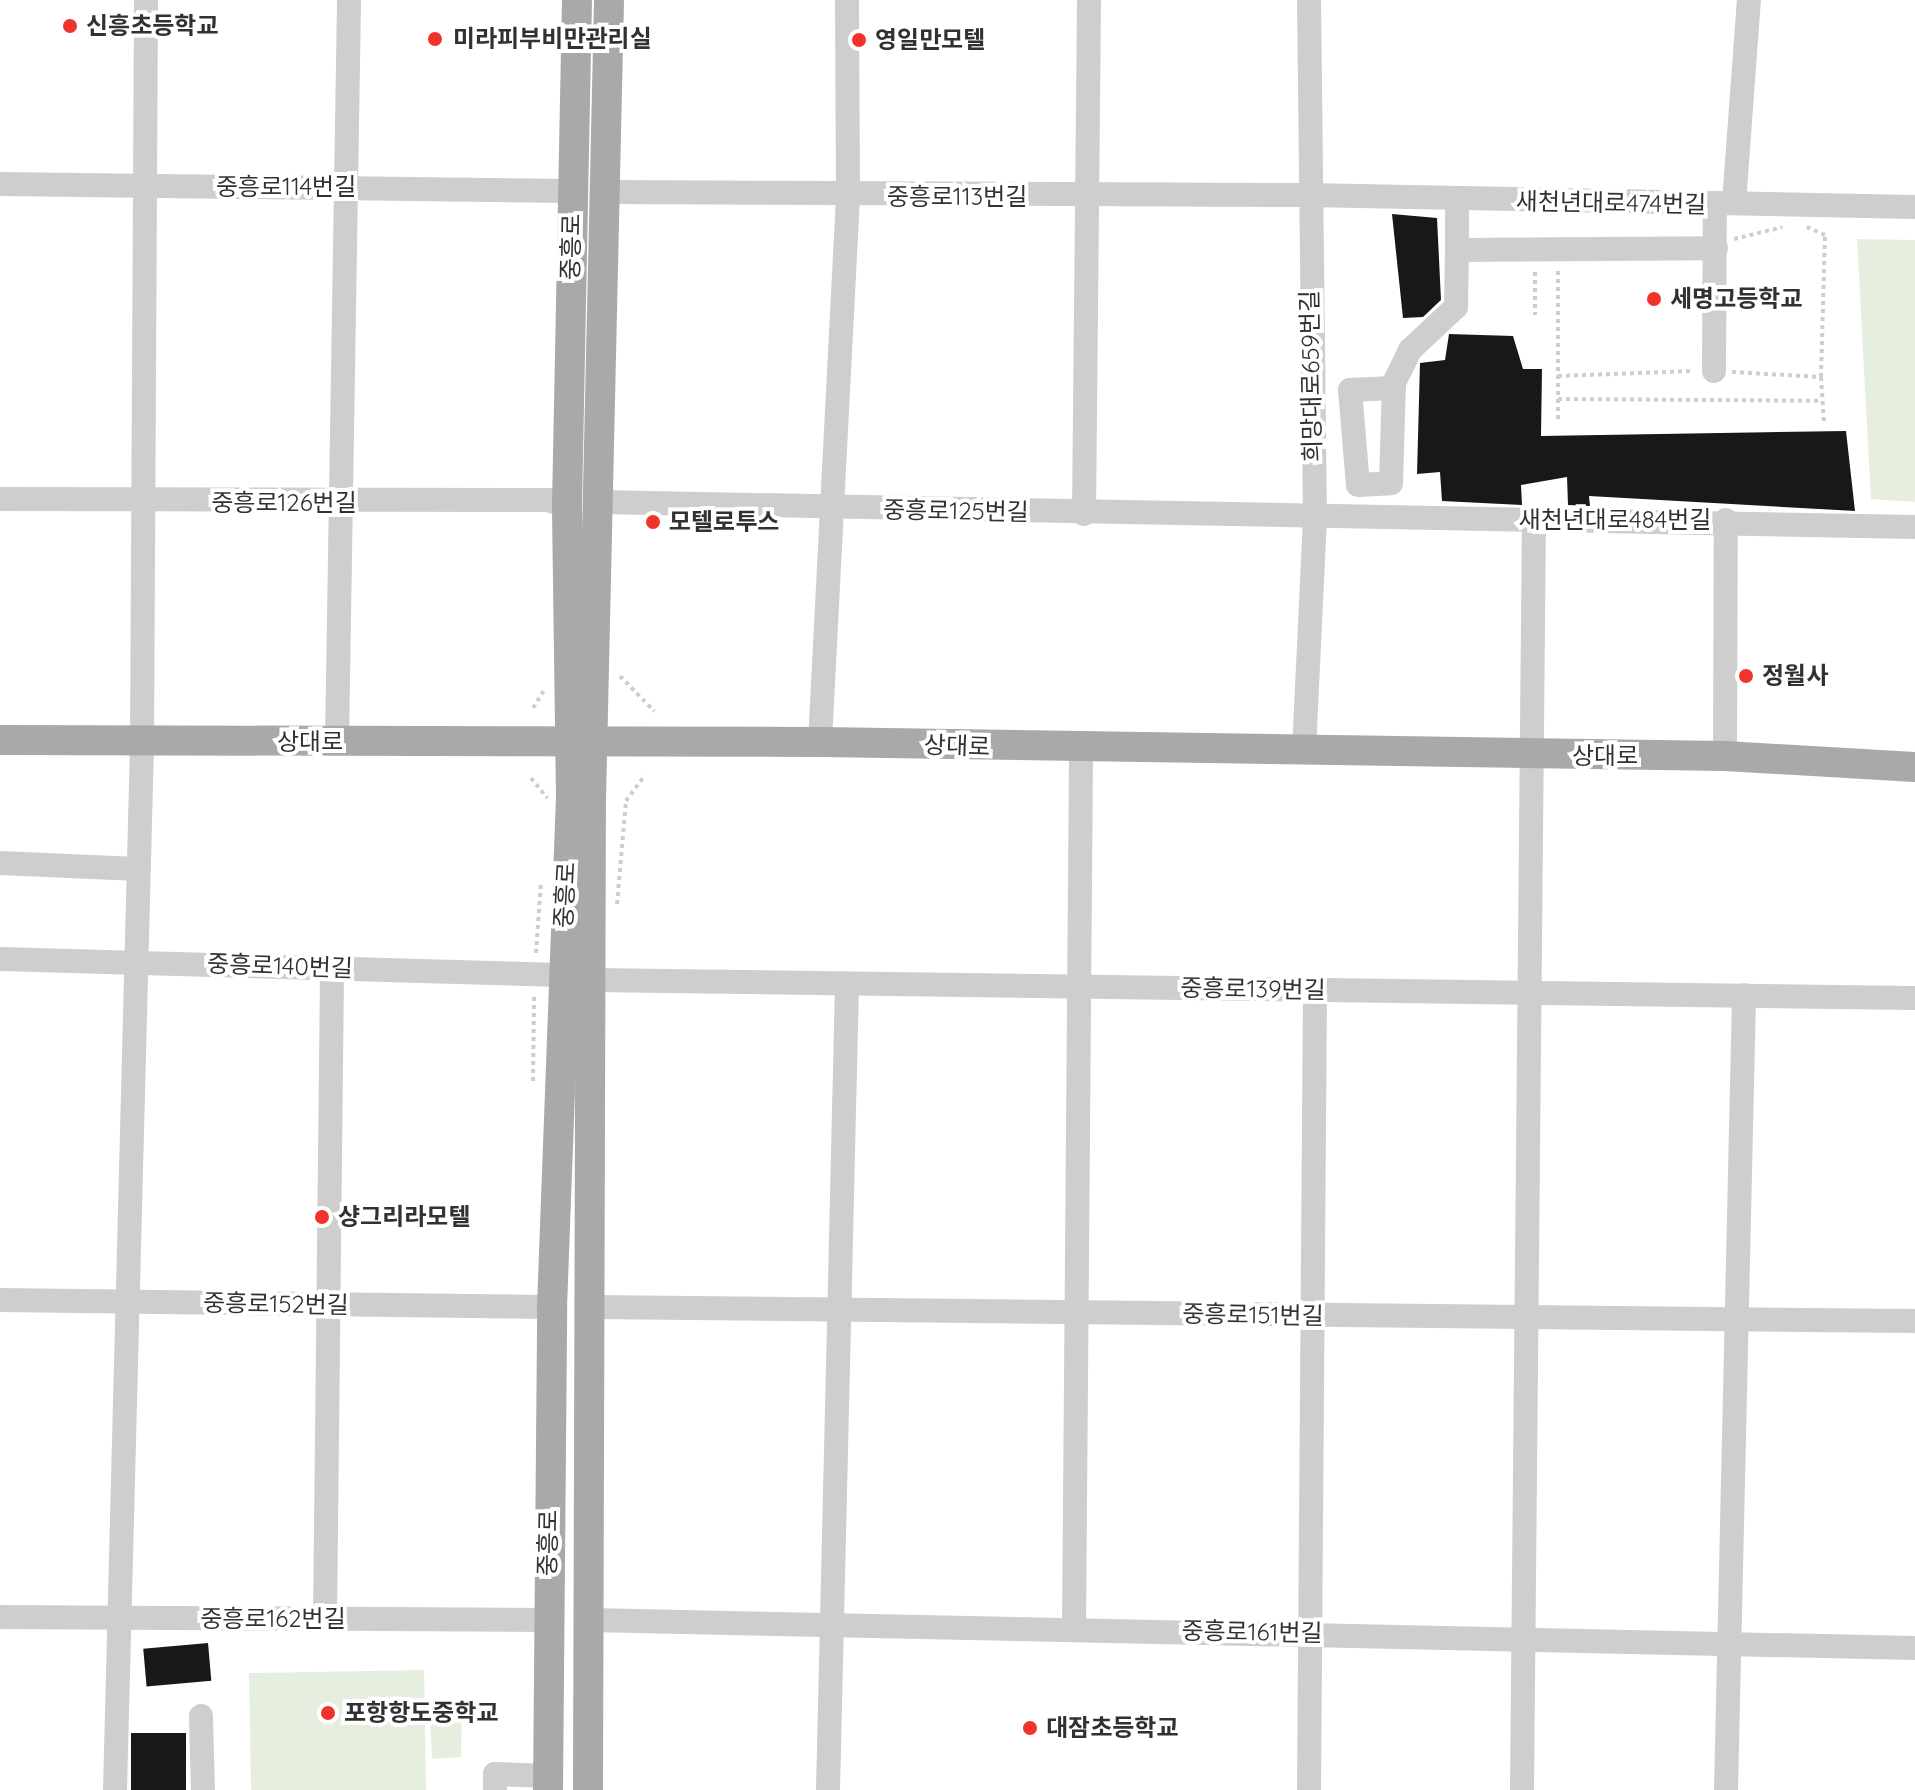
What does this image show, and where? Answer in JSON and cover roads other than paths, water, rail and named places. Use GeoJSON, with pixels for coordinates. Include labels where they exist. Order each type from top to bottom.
{"type":"FeatureCollection","features":[{"type":"Feature","properties":{"kind":"main road","name":"중흥로"},"geometry":{"type":"LineString","coordinates":[[577,0],[567,506],[582,745],[591,980],[588,1790]]}},
{"type":"Feature","properties":{"kind":"main road","name":"중흥로"},"geometry":{"type":"LineString","coordinates":[[548,1783],[546,1620],[561,975],[582,745],[598,502],[609,0]]}},
{"type":"Feature","properties":{"kind":"main road","name":"상대로"},"geometry":{"type":"LineString","coordinates":[[0,740],[142,744],[337,741],[582,745],[820,742],[1081,750],[1725,756],[1915,767]]}},
{"type":"Feature","properties":{"kind":"street"},"geometry":{"type":"LineString","coordinates":[[115,1790],[142,744],[140,188],[146,0]]}},
{"type":"Feature","properties":{"kind":"street"},"geometry":{"type":"LineString","coordinates":[[337,741],[350,187],[349,0]]}},
{"type":"Feature","properties":{"kind":"street"},"geometry":{"type":"LineString","coordinates":[[820,742],[836,508],[848,197],[847,0]]}},
{"type":"Feature","properties":{"kind":"street"},"geometry":{"type":"LineString","coordinates":[[1084,514],[1082,196],[1089,0]]}},
{"type":"Feature","properties":{"kind":"street","name":"희망대로659번길"},"geometry":{"type":"LineString","coordinates":[[1304,751],[1315,519],[1307,195],[1309,0]]}},
{"type":"Feature","properties":{"kind":"street"},"geometry":{"type":"LineString","coordinates":[[1714,371],[1716,243],[1724,205],[1749,0]]}},
{"type":"Feature","properties":{"kind":"street","name":"중흥로114번길"},"geometry":{"type":"LineString","coordinates":[[0,184],[572,191]]}},
{"type":"Feature","properties":{"kind":"street","name":"중흥로113번길"},"geometry":{"type":"LineString","coordinates":[[607,192],[848,197],[1307,195]]}},
{"type":"Feature","properties":{"kind":"street","name":"새천년대로474번길"},"geometry":{"type":"LineString","coordinates":[[1307,195],[1915,207]]}},
{"type":"Feature","properties":{"kind":"street"},"geometry":{"type":"LineString","coordinates":[[1394,388],[1350,390],[1358,485],[1391,483],[1394,388],[1410,350],[1456,307],[1457,199]]}},
{"type":"Feature","properties":{"kind":"street"},"geometry":{"type":"LineString","coordinates":[[1457,250],[1716,243]]}},
{"type":"Feature","properties":{"kind":"street"},"geometry":{"type":"LineString","coordinates":[[1313,430],[1354,430]]}},
{"type":"Feature","properties":{"kind":"street","name":"중흥로126번길"},"geometry":{"type":"LineString","coordinates":[[0,499],[343,504],[548,500],[567,506]]}},
{"type":"Feature","properties":{"kind":"street","name":"중흥로125번길"},"geometry":{"type":"LineString","coordinates":[[598,502],[1315,519]]}},
{"type":"Feature","properties":{"kind":"street","name":"새천년대로484번길"},"geometry":{"type":"LineString","coordinates":[[1315,519],[1726,520],[1915,527]]}},
{"type":"Feature","properties":{"kind":"street"},"geometry":{"type":"LineString","coordinates":[[1522,1790],[1528,1637],[1531,992],[1526,756],[1534,520]]}},
{"type":"Feature","properties":{"kind":"street"},"geometry":{"type":"LineString","coordinates":[[1725,756],[1726,520]]}},
{"type":"Feature","properties":{"kind":"street"},"geometry":{"type":"LineString","coordinates":[[1074,1629],[1081,750]]}},
{"type":"Feature","properties":{"kind":"street"},"geometry":{"type":"LineString","coordinates":[[0,863],[138,869]]}},
{"type":"Feature","properties":{"kind":"street","name":"중흥로140번길"},"geometry":{"type":"LineString","coordinates":[[0,959],[136,959],[561,975]]}},
{"type":"Feature","properties":{"kind":"street"},"geometry":{"type":"LineString","coordinates":[[325,1620],[332,968]]}},
{"type":"Feature","properties":{"kind":"street","name":"중흥로139번길"},"geometry":{"type":"LineString","coordinates":[[591,980],[1915,998]]}},
{"type":"Feature","properties":{"kind":"street"},"geometry":{"type":"LineString","coordinates":[[828,1790],[830,1625],[843,1310],[847,984]]}},
{"type":"Feature","properties":{"kind":"street"},"geometry":{"type":"LineString","coordinates":[[1309,1790],[1315,990]]}},
{"type":"Feature","properties":{"kind":"street"},"geometry":{"type":"LineString","coordinates":[[1726,1790],[1744,995]]}},
{"type":"Feature","properties":{"kind":"street","name":"중흥로152번길"},"geometry":{"type":"LineString","coordinates":[[0,1300],[552,1307]]}},
{"type":"Feature","properties":{"kind":"street","name":"중흥로151번길"},"geometry":{"type":"LineString","coordinates":[[591,1307],[1915,1321]]}},
{"type":"Feature","properties":{"kind":"street","name":"중흥로162번길"},"geometry":{"type":"LineString","coordinates":[[0,1617],[546,1620]]}},
{"type":"Feature","properties":{"kind":"street","name":"중흥로161번길"},"geometry":{"type":"LineString","coordinates":[[590,1620],[1528,1637],[1915,1648]]}},
{"type":"Feature","properties":{"kind":"street"},"geometry":{"type":"LineString","coordinates":[[201,1716],[203,1790]]}},
{"type":"Feature","properties":{"kind":"street"},"geometry":{"type":"LineString","coordinates":[[495,1790],[495,1774],[548,1783]]}},
{"type":"Feature","properties":{"kind":"place","name":"신흥초등학교"},"geometry":{"type":"Point","coordinates":[70,26]}},
{"type":"Feature","properties":{"kind":"place","name":"미라피부비만관리실"},"geometry":{"type":"Point","coordinates":[435,39]}},
{"type":"Feature","properties":{"kind":"place","name":"영일만모텔"},"geometry":{"type":"Point","coordinates":[859,40]}},
{"type":"Feature","properties":{"kind":"place","name":"세명고등학교"},"geometry":{"type":"Point","coordinates":[1654,299]}},
{"type":"Feature","properties":{"kind":"place","name":"모텔로투스"},"geometry":{"type":"Point","coordinates":[653,522]}},
{"type":"Feature","properties":{"kind":"place","name":"정월사"},"geometry":{"type":"Point","coordinates":[1746,676]}},
{"type":"Feature","properties":{"kind":"place","name":"샹그리라모텔"},"geometry":{"type":"Point","coordinates":[322,1217]}},
{"type":"Feature","properties":{"kind":"place","name":"포항항도중학교"},"geometry":{"type":"Point","coordinates":[328,1713]}},
{"type":"Feature","properties":{"kind":"place","name":"대잠초등학교"},"geometry":{"type":"Point","coordinates":[1030,1728]}}]}
